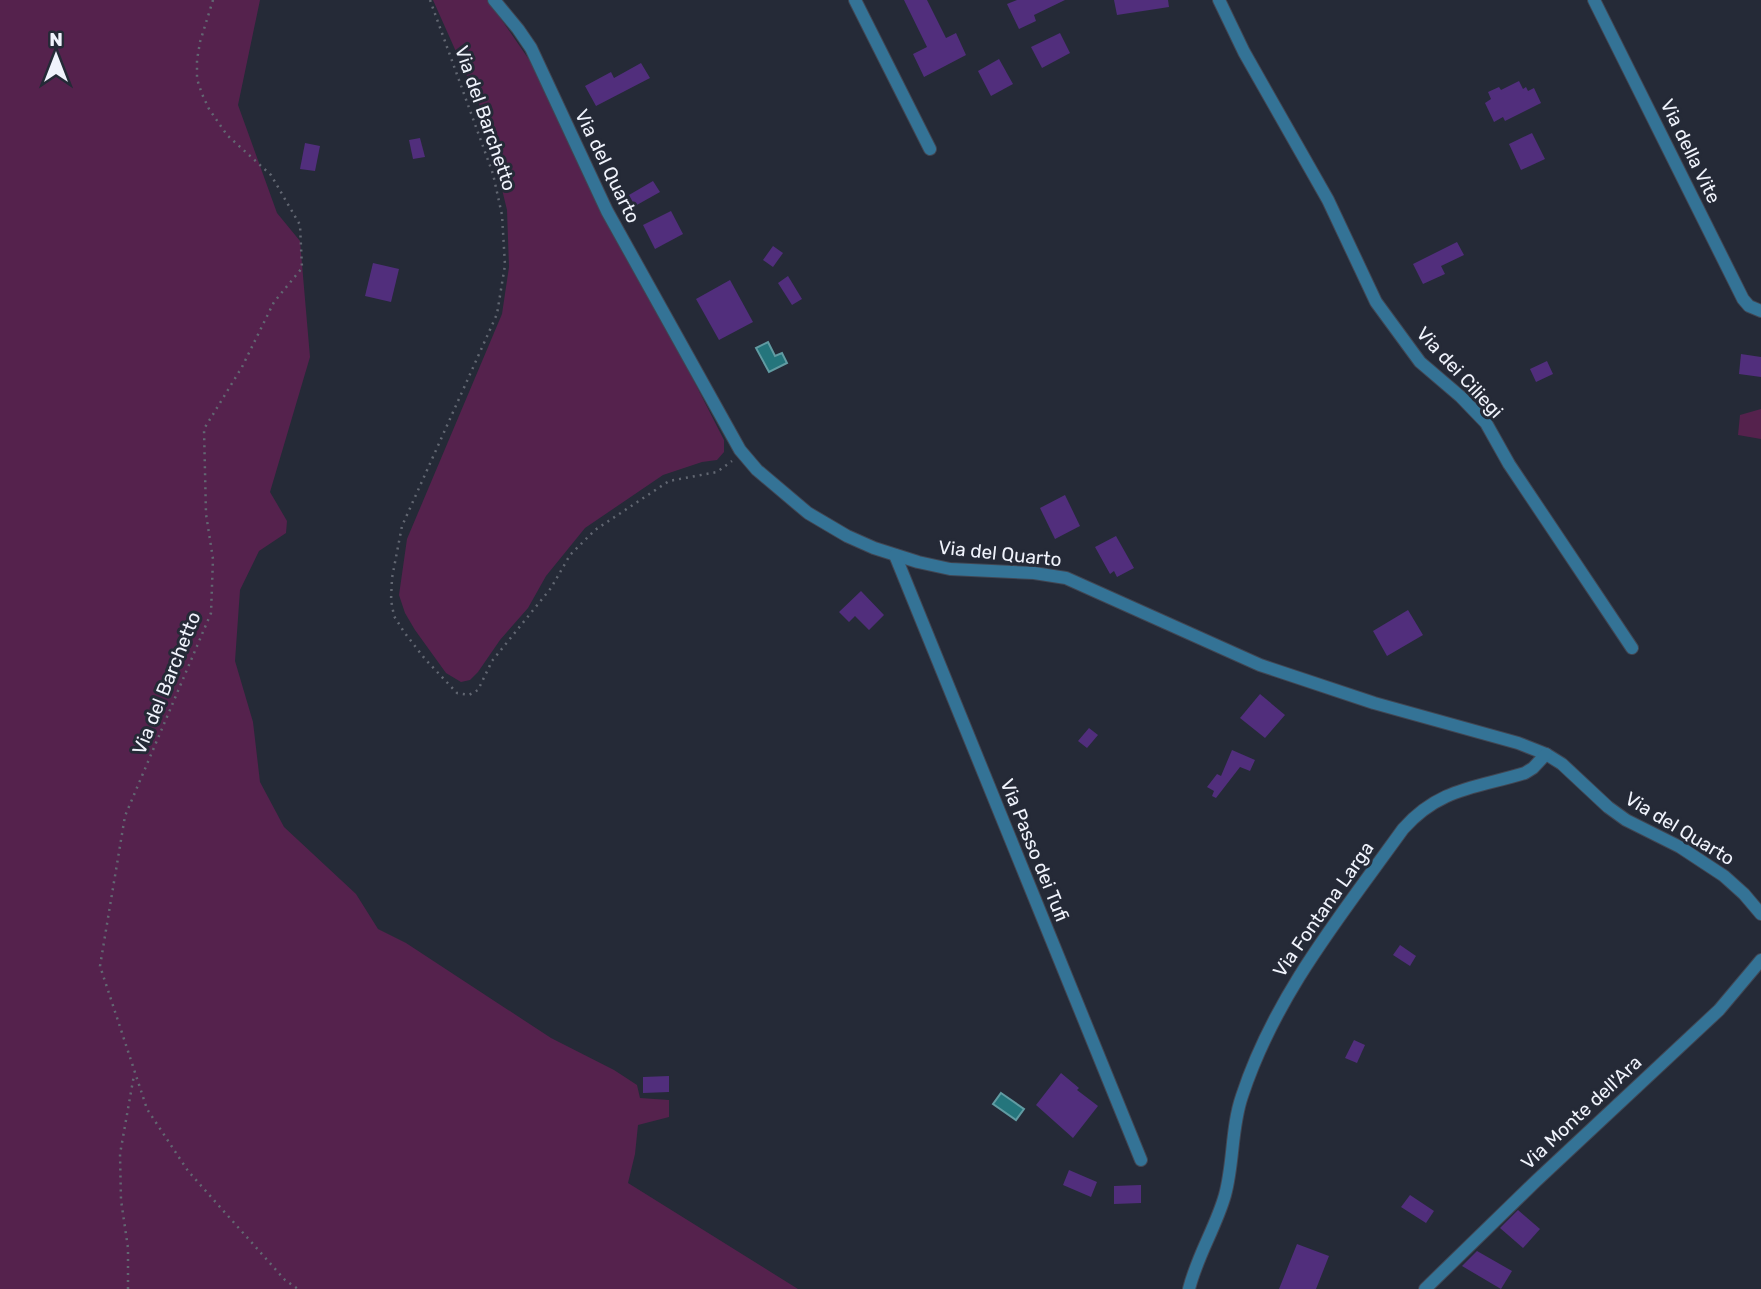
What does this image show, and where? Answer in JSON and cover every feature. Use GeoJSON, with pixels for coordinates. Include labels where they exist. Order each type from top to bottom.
{"type":"FeatureCollection","features":[{"type":"Feature","properties":{"kind":"street","name":"Via del Quarto"},"geometry":{"type":"LineString","coordinates":[[494,0],[531,48],[612,220],[740,450],[757,470],[815,517],[857,541],[895,555],[950,569],[1040,573],[1066,578],[1261,665],[1398,711],[1518,743],[1546,754],[1562,764],[1626,820],[1680,847],[1724,876],[1761,914]]}},
{"type":"Feature","properties":{"kind":"street"},"geometry":{"type":"LineString","coordinates":[[855,0],[930,149]]}},
{"type":"Feature","properties":{"kind":"street","name":"Via dei Ciliegi"},"geometry":{"type":"LineString","coordinates":[[1219,0],[1244,52],[1328,200],[1376,302],[1420,362],[1461,397],[1486,423],[1509,464],[1632,648]]}},
{"type":"Feature","properties":{"kind":"street","name":"Via della Vite"},"geometry":{"type":"LineString","coordinates":[[1594,0],[1742,299],[1749,306],[1761,310]]}},
{"type":"Feature","properties":{"kind":"street","name":"Via Passo dei Tufi"},"geometry":{"type":"LineString","coordinates":[[895,555],[1140,1160]]}},
{"type":"Feature","properties":{"kind":"street","name":"Via Fontana Larga"},"geometry":{"type":"LineString","coordinates":[[1189,1289],[1225,1194],[1234,1128],[1243,1093],[1282,1004],[1305,964],[1403,829],[1421,811],[1457,790],[1525,773],[1546,754]]}},
{"type":"Feature","properties":{"kind":"street","name":"Via Monte dell'Ara"},"geometry":{"type":"LineString","coordinates":[[1425,1289],[1710,1018],[1761,960]]}},
{"type":"Feature","properties":{"kind":"path","name":"Via del Barchetto"},"geometry":{"type":"LineString","coordinates":[[213,0],[200,42],[197,79],[209,109],[227,135],[271,175],[300,225],[302,268],[274,302],[242,367],[204,429],[206,514],[213,559],[211,613],[125,816],[100,966],[147,1109],[188,1171],[285,1280],[298,1289]]}},
{"type":"Feature","properties":{"kind":"path","name":"Via del Barchetto"},"geometry":{"type":"LineString","coordinates":[[430,0],[493,174],[502,215],[505,265],[497,314],[402,526],[392,578],[391,600],[394,616],[404,632],[457,693],[469,695],[478,690],[492,661],[551,588],[570,555],[595,530],[669,481],[722,470],[740,450]]}},
{"type":"Feature","properties":{"kind":"path"},"geometry":{"type":"LineString","coordinates":[[128,1289],[128,1248],[121,1200],[120,1154],[134,1071]]}},
{"type":"Feature","properties":{"kind":"shaded area"},"geometry":{"type":"Polygon","coordinates":[[[0,0],[260,0],[238,105],[277,213],[300,241],[310,357],[270,492],[287,521],[286,533],[259,551],[240,590],[235,661],[253,722],[260,782],[284,827],[356,894],[378,929],[406,943],[551,1038],[614,1070],[637,1085],[640,1098],[669,1100],[669,1117],[638,1125],[628,1183],[798,1289],[0,1289],[0,0]]]}},
{"type":"Feature","properties":{"kind":"shaded area"},"geometry":{"type":"Polygon","coordinates":[[[433,0],[488,0],[532,64],[724,440],[724,452],[717,460],[663,475],[585,528],[546,576],[528,608],[500,640],[478,672],[470,680],[461,682],[446,673],[415,630],[399,595],[407,539],[502,314],[509,267],[507,210],[478,101],[433,0]]]}},
{"type":"Feature","properties":{"kind":"shaded area"},"geometry":{"type":"Polygon","coordinates":[[[768,342],[775,356],[782,353],[787,363],[769,372],[756,348],[768,342]]]}},
{"type":"Feature","properties":{"kind":"shaded area"},"geometry":{"type":"Polygon","coordinates":[[[1761,409],[1761,439],[1738,435],[1740,415],[1761,409]]]}},
{"type":"Feature","properties":{"kind":"shaded area"},"geometry":{"type":"Polygon","coordinates":[[[1001,1093],[1024,1109],[1016,1120],[993,1104],[1001,1093]]]}},
{"type":"Feature","properties":{"kind":"building"},"geometry":{"type":"Polygon","coordinates":[[[904,0],[927,0],[946,38],[956,33],[966,55],[924,77],[913,54],[927,47],[904,0]]]}},
{"type":"Feature","properties":{"kind":"building"},"geometry":{"type":"Polygon","coordinates":[[[1017,0],[1065,0],[1034,15],[1036,21],[1019,29],[1007,4],[1017,0]]]}},
{"type":"Feature","properties":{"kind":"building"},"geometry":{"type":"Polygon","coordinates":[[[1114,0],[1168,0],[1169,7],[1117,15],[1114,0]]]}},
{"type":"Feature","properties":{"kind":"building"},"geometry":{"type":"Polygon","coordinates":[[[1060,33],[1070,53],[1042,68],[1031,47],[1060,33]]]}},
{"type":"Feature","properties":{"kind":"building"},"geometry":{"type":"Polygon","coordinates":[[[999,59],[1013,84],[991,96],[978,71],[999,59]]]}},
{"type":"Feature","properties":{"kind":"building"},"geometry":{"type":"Polygon","coordinates":[[[641,63],[650,78],[596,106],[585,86],[611,72],[614,78],[641,63]]]}},
{"type":"Feature","properties":{"kind":"building"},"geometry":{"type":"Polygon","coordinates":[[[1519,81],[1523,89],[1526,87],[1528,91],[1534,88],[1541,103],[1505,121],[1503,117],[1494,122],[1485,103],[1491,99],[1488,92],[1499,87],[1501,90],[1519,81]]]}},
{"type":"Feature","properties":{"kind":"building"},"geometry":{"type":"Polygon","coordinates":[[[1532,133],[1545,159],[1521,170],[1509,144],[1532,133]]]}},
{"type":"Feature","properties":{"kind":"building"},"geometry":{"type":"Polygon","coordinates":[[[420,138],[425,157],[413,159],[409,140],[420,138]]]}},
{"type":"Feature","properties":{"kind":"building"},"geometry":{"type":"Polygon","coordinates":[[[305,143],[320,146],[315,171],[300,169],[305,143]]]}},
{"type":"Feature","properties":{"kind":"building"},"geometry":{"type":"Polygon","coordinates":[[[653,181],[660,192],[635,206],[629,195],[653,181]]]}},
{"type":"Feature","properties":{"kind":"building"},"geometry":{"type":"Polygon","coordinates":[[[671,211],[683,234],[655,249],[643,225],[671,211]]]}},
{"type":"Feature","properties":{"kind":"building"},"geometry":{"type":"Polygon","coordinates":[[[1457,242],[1464,255],[1441,266],[1445,274],[1423,284],[1413,264],[1457,242]]]}},
{"type":"Feature","properties":{"kind":"building"},"geometry":{"type":"Polygon","coordinates":[[[773,246],[783,253],[773,267],[763,260],[773,246]]]}},
{"type":"Feature","properties":{"kind":"building"},"geometry":{"type":"Polygon","coordinates":[[[373,263],[399,269],[391,302],[365,296],[373,263]]]}},
{"type":"Feature","properties":{"kind":"building"},"geometry":{"type":"Polygon","coordinates":[[[788,276],[802,299],[792,305],[778,283],[788,276]]]}},
{"type":"Feature","properties":{"kind":"building"},"geometry":{"type":"Polygon","coordinates":[[[730,280],[753,322],[719,340],[696,299],[730,280]]]}},
{"type":"Feature","properties":{"kind":"building"},"geometry":{"type":"Polygon","coordinates":[[[1741,354],[1761,357],[1761,377],[1739,374],[1741,354]]]}},
{"type":"Feature","properties":{"kind":"building"},"geometry":{"type":"Polygon","coordinates":[[[1547,361],[1553,374],[1536,382],[1530,369],[1547,361]]]}},
{"type":"Feature","properties":{"kind":"building"},"geometry":{"type":"Polygon","coordinates":[[[1065,495],[1080,526],[1055,539],[1040,508],[1065,495]]]}},
{"type":"Feature","properties":{"kind":"building"},"geometry":{"type":"Polygon","coordinates":[[[1116,536],[1134,568],[1117,577],[1114,571],[1110,574],[1095,547],[1116,536]]]}},
{"type":"Feature","properties":{"kind":"building"},"geometry":{"type":"Polygon","coordinates":[[[861,591],[884,615],[869,630],[855,616],[849,622],[839,612],[861,591]]]}},
{"type":"Feature","properties":{"kind":"building"},"geometry":{"type":"Polygon","coordinates":[[[1408,610],[1423,635],[1387,656],[1373,631],[1408,610]]]}},
{"type":"Feature","properties":{"kind":"building"},"geometry":{"type":"Polygon","coordinates":[[[1260,694],[1285,715],[1265,738],[1240,718],[1260,694]]]}},
{"type":"Feature","properties":{"kind":"building"},"geometry":{"type":"Polygon","coordinates":[[[1089,728],[1098,735],[1087,748],[1078,741],[1089,728]]]}},
{"type":"Feature","properties":{"kind":"building"},"geometry":{"type":"Polygon","coordinates":[[[1232,750],[1255,760],[1250,771],[1240,767],[1216,798],[1212,796],[1214,791],[1207,787],[1217,774],[1221,776],[1232,750]]]}},
{"type":"Feature","properties":{"kind":"building"},"geometry":{"type":"Polygon","coordinates":[[[1400,945],[1416,956],[1410,966],[1393,955],[1400,945]]]}},
{"type":"Feature","properties":{"kind":"building"},"geometry":{"type":"Polygon","coordinates":[[[1354,1040],[1365,1045],[1357,1063],[1345,1058],[1354,1040]]]}},
{"type":"Feature","properties":{"kind":"building"},"geometry":{"type":"Polygon","coordinates":[[[1061,1073],[1098,1106],[1073,1138],[1036,1105],[1061,1073]]]}},
{"type":"Feature","properties":{"kind":"building"},"geometry":{"type":"Polygon","coordinates":[[[669,1076],[669,1092],[643,1093],[643,1077],[669,1076]]]}},
{"type":"Feature","properties":{"kind":"building"},"geometry":{"type":"Polygon","coordinates":[[[1069,1170],[1097,1182],[1091,1197],[1063,1185],[1069,1170]]]}},
{"type":"Feature","properties":{"kind":"building"},"geometry":{"type":"Polygon","coordinates":[[[1141,1185],[1141,1203],[1114,1204],[1114,1186],[1141,1185]]]}},
{"type":"Feature","properties":{"kind":"building"},"geometry":{"type":"Polygon","coordinates":[[[1410,1195],[1434,1211],[1426,1223],[1401,1207],[1410,1195]]]}},
{"type":"Feature","properties":{"kind":"building"},"geometry":{"type":"Polygon","coordinates":[[[1518,1210],[1540,1229],[1523,1248],[1500,1228],[1518,1210]]]}},
{"type":"Feature","properties":{"kind":"building"},"geometry":{"type":"Polygon","coordinates":[[[1297,1244],[1329,1256],[1316,1289],[1279,1289],[1297,1244]]]}},
{"type":"Feature","properties":{"kind":"building"},"geometry":{"type":"Polygon","coordinates":[[[1477,1251],[1512,1271],[1501,1289],[1462,1266],[1477,1251]]]}}]}
